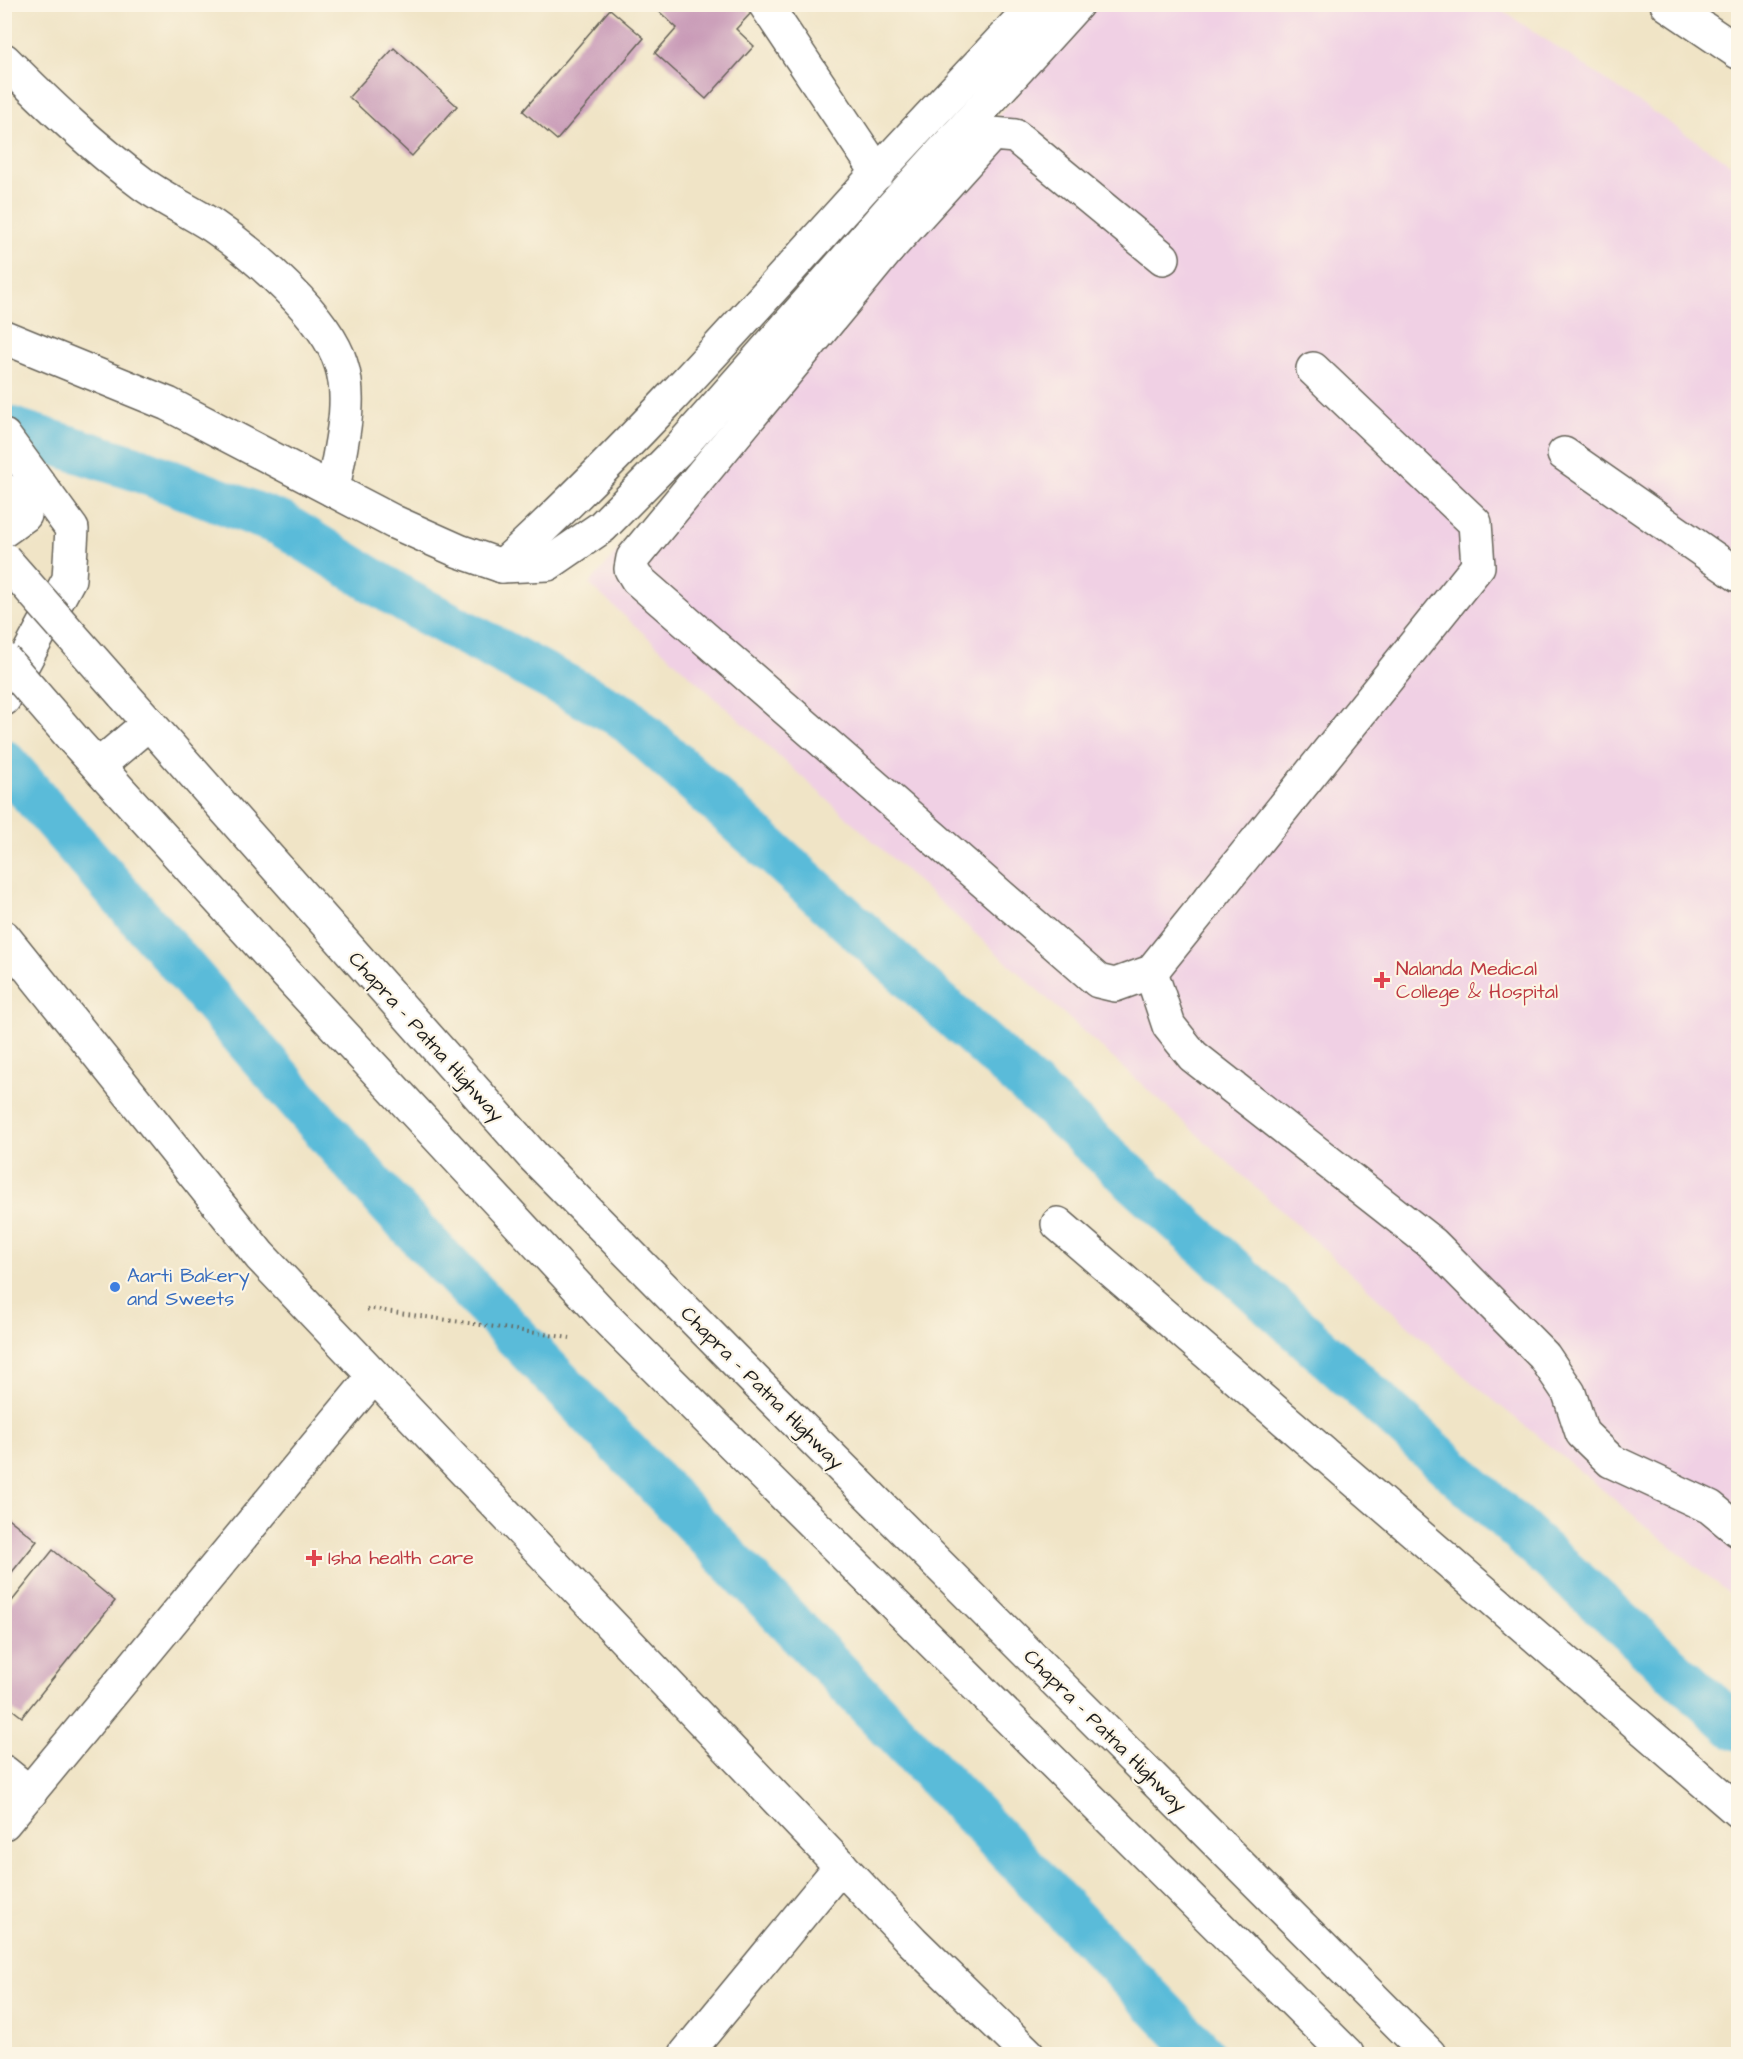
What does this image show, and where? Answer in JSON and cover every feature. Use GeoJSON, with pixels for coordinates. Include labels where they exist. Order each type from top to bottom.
{"type":"FeatureCollection","features":[{"type":"Feature","properties":{"kind":"main road"},"geometry":{"type":"LineString","coordinates":[[765,4],[878,173]]}},
{"type":"Feature","properties":{"kind":"main road"},"geometry":{"type":"LineString","coordinates":[[502,566],[551,522],[718,350],[1035,4]]}},
{"type":"Feature","properties":{"kind":"main road"},"geometry":{"type":"LineString","coordinates":[[1077,4],[878,242],[633,558],[631,569],[637,579],[1098,981],[1115,984],[1152,972],[1478,566],[1475,523],[1313,369]]}},
{"type":"Feature","properties":{"kind":"main road"},"geometry":{"type":"LineString","coordinates":[[1669,5],[1738,52]]}},
{"type":"Feature","properties":{"kind":"main road"},"geometry":{"type":"LineString","coordinates":[[4,60],[62,117],[144,185],[222,233],[258,261],[304,306],[323,331],[341,364],[346,397],[333,490]]}},
{"type":"Feature","properties":{"kind":"main road"},"geometry":{"type":"LineString","coordinates":[[4,336],[168,404],[394,522],[502,566],[548,564],[602,527],[878,242],[992,134],[1015,136],[1163,258]]}},
{"type":"Feature","properties":{"kind":"main road"},"geometry":{"type":"LineString","coordinates":[[4,436],[72,529],[69,579],[4,699]]}},
{"type":"Feature","properties":{"kind":"main road"},"geometry":{"type":"LineString","coordinates":[[1564,454],[1738,575]]}},
{"type":"Feature","properties":{"kind":"main road"},"geometry":{"type":"LineString","coordinates":[[4,490],[24,515],[4,530]]}},
{"type":"Feature","properties":{"kind":"main road","name":"Chapra - Patna Highway"},"geometry":{"type":"LineString","coordinates":[[4,559],[532,1155],[766,1393],[1429,2055]]}},
{"type":"Feature","properties":{"kind":"main road"},"geometry":{"type":"LineString","coordinates":[[4,659],[75,741],[610,1322],[1347,2055]]}},
{"type":"Feature","properties":{"kind":"main road"},"geometry":{"type":"LineString","coordinates":[[98,766],[149,723]]}},
{"type":"Feature","properties":{"kind":"main road"},"geometry":{"type":"LineString","coordinates":[[4,937],[260,1256],[912,1941],[1028,2055]]}},
{"type":"Feature","properties":{"kind":"main road"},"geometry":{"type":"LineString","coordinates":[[1152,972],[1169,1026],[1193,1056],[1434,1244],[1544,1356],[1569,1393],[1582,1433],[1611,1461],[1710,1507],[1738,1530]]}},
{"type":"Feature","properties":{"kind":"main road"},"geometry":{"type":"LineString","coordinates":[[1058,1224],[1738,1810]]}},
{"type":"Feature","properties":{"kind":"main road"},"geometry":{"type":"LineString","coordinates":[[4,1823],[374,1376]]}},
{"type":"Feature","properties":{"kind":"main road"},"geometry":{"type":"LineString","coordinates":[[4,1772],[30,1793]]}},
{"type":"Feature","properties":{"kind":"main road"},"geometry":{"type":"LineString","coordinates":[[686,2055],[841,1866]]}},
{"type":"Feature","properties":{"kind":"path"},"geometry":{"type":"LineString","coordinates":[[326,1326],[372,1309],[531,1332]]}},
{"type":"Feature","properties":{"kind":"shaded area","name":"Nalanda Medical College & Hospital"},"geometry":{"type":"Polygon","coordinates":[[[1095,5],[1494,5],[1738,169],[1738,1601],[1464,1376],[589,584],[1095,5]]]}},
{"type":"Feature","properties":{"kind":"building"},"geometry":{"type":"Polygon","coordinates":[[[651,4],[742,4],[751,13],[736,29],[754,46],[706,99],[655,53],[677,28],[651,4]]]}},
{"type":"Feature","properties":{"kind":"building"},"geometry":{"type":"Polygon","coordinates":[[[610,9],[644,38],[557,140],[523,111],[610,9]]]}},
{"type":"Feature","properties":{"kind":"building"},"geometry":{"type":"Polygon","coordinates":[[[394,48],[457,106],[412,156],[349,97],[394,48]]]}},
{"type":"Feature","properties":{"kind":"building"},"geometry":{"type":"Polygon","coordinates":[[[4,1515],[37,1541],[4,1582],[4,1515]]]}},
{"type":"Feature","properties":{"kind":"building"},"geometry":{"type":"Polygon","coordinates":[[[53,1550],[115,1601],[22,1717],[4,1703],[4,1611],[53,1550]]]}},
{"type":"Feature","properties":{"kind":"waterway"},"geometry":{"type":"LineString","coordinates":[[4,427],[137,469],[281,524],[411,604],[624,717],[1738,1729]]}},
{"type":"Feature","properties":{"kind":"waterway"},"geometry":{"type":"LineString","coordinates":[[4,762],[391,1206],[1203,2054]]}},
{"type":"Feature","properties":{"kind":"place","name":"Nalanda Medical College & Hospital"},"geometry":{"type":"Point","coordinates":[1382,980]}},
{"type":"Feature","properties":{"kind":"place","name":"Aarti Bakery and Sweets"},"geometry":{"type":"Point","coordinates":[115,1287]}},
{"type":"Feature","properties":{"kind":"place","name":"Isha health care"},"geometry":{"type":"Point","coordinates":[314,1558]}}]}
